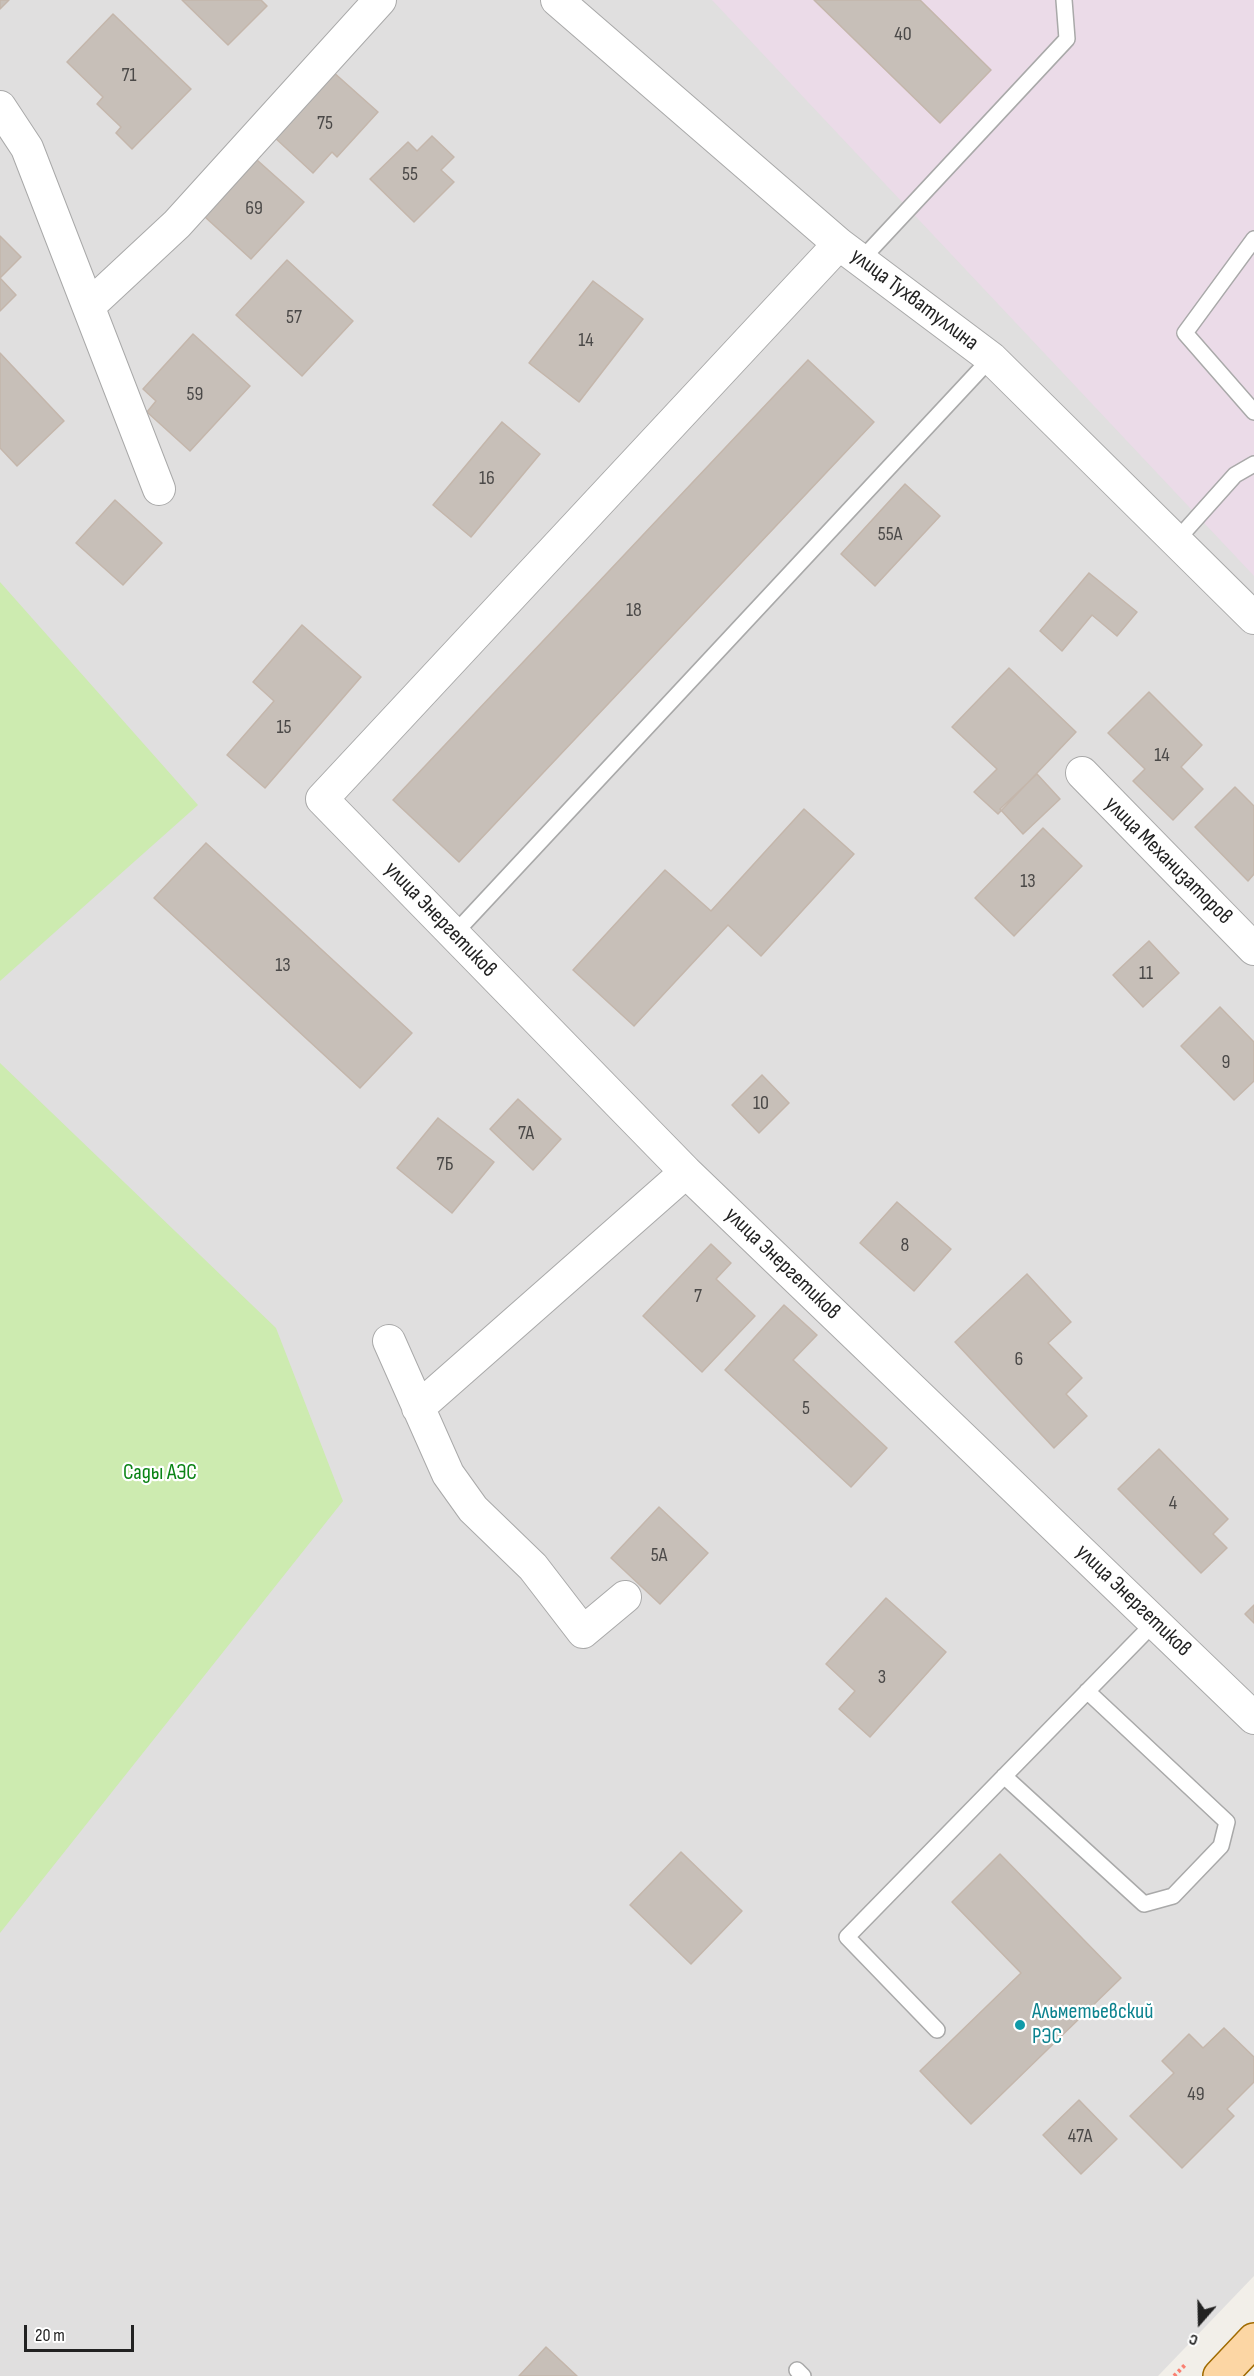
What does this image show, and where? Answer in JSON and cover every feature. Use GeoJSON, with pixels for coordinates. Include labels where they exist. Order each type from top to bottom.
{"type":"FeatureCollection","features":[{"type":"Feature","properties":{"kind":"main road"},"geometry":{"type":"LineString","coordinates":[[1220,2376],[1254,2340]]}},
{"type":"Feature","properties":{"kind":"street"},"geometry":{"type":"LineString","coordinates":[[90,305],[177,224],[381,0]]}},
{"type":"Feature","properties":{"kind":"street","name":"улица Тухватуллина"},"geometry":{"type":"LineString","coordinates":[[557,0],[850,252],[991,358],[1254,618]]}},
{"type":"Feature","properties":{"kind":"street"},"geometry":{"type":"LineString","coordinates":[[0,107],[27,148],[90,305],[159,489]]}},
{"type":"Feature","properties":{"kind":"street","name":"улица Энергетиков"},"geometry":{"type":"LineString","coordinates":[[850,252],[321,799],[686,1172],[1254,1718]]}},
{"type":"Feature","properties":{"kind":"street","name":"улица Механизаторов"},"geometry":{"type":"LineString","coordinates":[[1082,773],[1254,949]]}},
{"type":"Feature","properties":{"kind":"street"},"geometry":{"type":"LineString","coordinates":[[418,1408],[686,1172]]}},
{"type":"Feature","properties":{"kind":"street"},"geometry":{"type":"LineString","coordinates":[[389,1341],[448,1474],[473,1509],[533,1567],[584,1632],[625,1597]]}},
{"type":"Feature","properties":{"kind":"lane"},"geometry":{"type":"LineString","coordinates":[[850,252],[1067,39],[1064,0]]}},
{"type":"Feature","properties":{"kind":"lane"},"geometry":{"type":"LineString","coordinates":[[1254,239],[1185,333],[1254,412]]}},
{"type":"Feature","properties":{"kind":"lane"},"geometry":{"type":"LineString","coordinates":[[454,934],[991,358]]}},
{"type":"Feature","properties":{"kind":"lane"},"geometry":{"type":"LineString","coordinates":[[1176,542],[1235,475],[1254,464]]}},
{"type":"Feature","properties":{"kind":"lane"},"geometry":{"type":"LineString","coordinates":[[937,2030],[847,1937],[1155,1622]]}},
{"type":"Feature","properties":{"kind":"lane"},"geometry":{"type":"LineString","coordinates":[[1004,1776],[1144,1904],[1173,1896],[1221,1846],[1227,1822],[1087,1691]]}},
{"type":"Feature","properties":{"kind":"shaded area"},"geometry":{"type":"Polygon","coordinates":[[[0,0],[1254,0],[1254,2276],[1158,2376],[0,2376],[0,0]]]}},
{"type":"Feature","properties":{"kind":"shaded area"},"geometry":{"type":"Polygon","coordinates":[[[712,0],[1254,0],[1254,576],[712,0]]]}},
{"type":"Feature","properties":{"kind":"green space"},"geometry":{"type":"Polygon","coordinates":[[[0,582],[198,805],[0,981],[0,582]]]}},
{"type":"Feature","properties":{"kind":"green space","name":"Сады АЭС"},"geometry":{"type":"Polygon","coordinates":[[[0,1063],[276,1328],[343,1501],[0,1933],[0,1063]]]}},
{"type":"Feature","properties":{"kind":"building"},"geometry":{"type":"Polygon","coordinates":[[[0,0],[9,0],[0,9],[0,0]]]}},
{"type":"Feature","properties":{"kind":"building"},"geometry":{"type":"Polygon","coordinates":[[[182,0],[261,0],[267,6],[228,45],[182,0]]]}},
{"type":"Feature","properties":{"kind":"building"},"geometry":{"type":"Polygon","coordinates":[[[814,0],[920,0],[991,70],[940,123],[814,0]]]}},
{"type":"Feature","properties":{"kind":"building"},"geometry":{"type":"Polygon","coordinates":[[[113,14],[191,89],[132,149],[116,133],[121,127],[97,104],[103,97],[67,62],[113,14]]]}},
{"type":"Feature","properties":{"kind":"building"},"geometry":{"type":"Polygon","coordinates":[[[332,71],[378,112],[337,157],[332,152],[313,173],[273,136],[332,71]]]}},
{"type":"Feature","properties":{"kind":"building"},"geometry":{"type":"Polygon","coordinates":[[[432,136],[454,157],[441,170],[454,182],[414,222],[370,179],[408,142],[417,151],[432,136]]]}},
{"type":"Feature","properties":{"kind":"building"},"geometry":{"type":"Polygon","coordinates":[[[257,160],[304,202],[251,259],[205,217],[257,160]]]}},
{"type":"Feature","properties":{"kind":"building"},"geometry":{"type":"Polygon","coordinates":[[[0,236],[21,257],[0,278],[0,236]]]}},
{"type":"Feature","properties":{"kind":"building"},"geometry":{"type":"Polygon","coordinates":[[[287,260],[353,321],[302,376],[236,315],[287,260]]]}},
{"type":"Feature","properties":{"kind":"building"},"geometry":{"type":"Polygon","coordinates":[[[0,278],[16,295],[0,311],[0,278]]]}},
{"type":"Feature","properties":{"kind":"building"},"geometry":{"type":"Polygon","coordinates":[[[593,281],[643,319],[579,402],[529,363],[593,281]]]}},
{"type":"Feature","properties":{"kind":"building"},"geometry":{"type":"Polygon","coordinates":[[[193,334],[250,386],[190,451],[147,412],[156,401],[143,389],[193,334]]]}},
{"type":"Feature","properties":{"kind":"building"},"geometry":{"type":"Polygon","coordinates":[[[0,353],[64,421],[17,466],[0,448],[0,353]]]}},
{"type":"Feature","properties":{"kind":"building"},"geometry":{"type":"Polygon","coordinates":[[[808,360],[874,422],[459,862],[393,800],[808,360]]]}},
{"type":"Feature","properties":{"kind":"building"},"geometry":{"type":"Polygon","coordinates":[[[502,422],[540,454],[471,537],[433,505],[502,422]]]}},
{"type":"Feature","properties":{"kind":"building"},"geometry":{"type":"Polygon","coordinates":[[[905,484],[940,516],[875,586],[841,554],[905,484]]]}},
{"type":"Feature","properties":{"kind":"building"},"geometry":{"type":"Polygon","coordinates":[[[115,500],[162,543],[123,585],[76,543],[115,500]]]}},
{"type":"Feature","properties":{"kind":"building"},"geometry":{"type":"Polygon","coordinates":[[[1089,573],[1137,612],[1117,636],[1092,615],[1062,651],[1040,631],[1089,573]]]}},
{"type":"Feature","properties":{"kind":"building"},"geometry":{"type":"Polygon","coordinates":[[[302,625],[361,677],[265,788],[227,755],[274,701],[253,682],[302,625]]]}},
{"type":"Feature","properties":{"kind":"building"},"geometry":{"type":"Polygon","coordinates":[[[1009,668],[1076,732],[998,814],[974,792],[997,769],[952,727],[1009,668]]]}},
{"type":"Feature","properties":{"kind":"building"},"geometry":{"type":"Polygon","coordinates":[[[1149,692],[1202,745],[1181,767],[1203,789],[1173,820],[1133,781],[1145,769],[1108,733],[1149,692]]]}},
{"type":"Feature","properties":{"kind":"building"},"geometry":{"type":"Polygon","coordinates":[[[1037,774],[1060,799],[1023,834],[1000,809],[1037,774]]]}},
{"type":"Feature","properties":{"kind":"building"},"geometry":{"type":"Polygon","coordinates":[[[1235,787],[1254,806],[1254,874],[1248,881],[1195,827],[1235,787]]]}},
{"type":"Feature","properties":{"kind":"building"},"geometry":{"type":"Polygon","coordinates":[[[804,809],[854,854],[761,956],[728,925],[634,1026],[573,970],[665,870],[711,911],[804,809]]]}},
{"type":"Feature","properties":{"kind":"building"},"geometry":{"type":"Polygon","coordinates":[[[1043,828],[1082,866],[1014,936],[975,898],[1043,828]]]}},
{"type":"Feature","properties":{"kind":"building"},"geometry":{"type":"Polygon","coordinates":[[[206,843],[412,1033],[360,1088],[154,898],[206,843]]]}},
{"type":"Feature","properties":{"kind":"building"},"geometry":{"type":"Polygon","coordinates":[[[1149,941],[1179,973],[1143,1007],[1113,975],[1149,941]]]}},
{"type":"Feature","properties":{"kind":"building"},"geometry":{"type":"Polygon","coordinates":[[[1220,1007],[1254,1042],[1254,1081],[1234,1100],[1181,1046],[1220,1007]]]}},
{"type":"Feature","properties":{"kind":"building"},"geometry":{"type":"Polygon","coordinates":[[[762,1075],[789,1103],[759,1133],[732,1105],[762,1075]]]}},
{"type":"Feature","properties":{"kind":"building"},"geometry":{"type":"Polygon","coordinates":[[[518,1099],[561,1139],[533,1170],[490,1129],[518,1099]]]}},
{"type":"Feature","properties":{"kind":"building"},"geometry":{"type":"Polygon","coordinates":[[[438,1118],[494,1162],[452,1213],[397,1168],[438,1118]]]}},
{"type":"Feature","properties":{"kind":"building"},"geometry":{"type":"Polygon","coordinates":[[[897,1202],[951,1249],[914,1291],[860,1243],[897,1202]]]}},
{"type":"Feature","properties":{"kind":"building"},"geometry":{"type":"Polygon","coordinates":[[[711,1244],[731,1263],[716,1279],[755,1316],[702,1372],[643,1316],[711,1244]]]}},
{"type":"Feature","properties":{"kind":"building"},"geometry":{"type":"Polygon","coordinates":[[[1027,1274],[1071,1322],[1048,1343],[1082,1378],[1066,1394],[1087,1416],[1054,1448],[955,1342],[1027,1274]]]}},
{"type":"Feature","properties":{"kind":"building"},"geometry":{"type":"Polygon","coordinates":[[[784,1305],[817,1335],[793,1360],[887,1448],[851,1487],[725,1370],[784,1305]]]}},
{"type":"Feature","properties":{"kind":"building"},"geometry":{"type":"Polygon","coordinates":[[[1159,1449],[1228,1519],[1213,1534],[1227,1548],[1201,1573],[1118,1489],[1159,1449]]]}},
{"type":"Feature","properties":{"kind":"building"},"geometry":{"type":"Polygon","coordinates":[[[659,1507],[708,1553],[660,1604],[611,1558],[659,1507]]]}},
{"type":"Feature","properties":{"kind":"building"},"geometry":{"type":"Polygon","coordinates":[[[886,1598],[946,1652],[870,1737],[839,1709],[855,1691],[826,1664],[886,1598]]]}},
{"type":"Feature","properties":{"kind":"building"},"geometry":{"type":"Polygon","coordinates":[[[1254,1605],[1254,1623],[1245,1614],[1254,1605]]]}},
{"type":"Feature","properties":{"kind":"building"},"geometry":{"type":"Polygon","coordinates":[[[681,1852],[742,1911],[691,1964],[630,1905],[681,1852]]]}},
{"type":"Feature","properties":{"kind":"building","name":"Альметьевский РЭС"},"geometry":{"type":"Polygon","coordinates":[[[1000,1854],[1121,1978],[971,2124],[920,2071],[1021,1973],[952,1902],[1000,1854]]]}},
{"type":"Feature","properties":{"kind":"building"},"geometry":{"type":"Polygon","coordinates":[[[1224,2028],[1254,2057],[1254,2082],[1227,2109],[1234,2116],[1182,2168],[1130,2116],[1174,2073],[1162,2061],[1189,2034],[1203,2048],[1224,2028]]]}},
{"type":"Feature","properties":{"kind":"building"},"geometry":{"type":"Polygon","coordinates":[[[1079,2100],[1117,2139],[1081,2174],[1043,2135],[1079,2100]]]}},
{"type":"Feature","properties":{"kind":"building"},"geometry":{"type":"Polygon","coordinates":[[[546,2347],[577,2376],[519,2376],[546,2347]]]}},
{"type":"Feature","properties":{"kind":"place","name":"Альметьевский РЭС"},"geometry":{"type":"Point","coordinates":[1020,2025]}}]}
